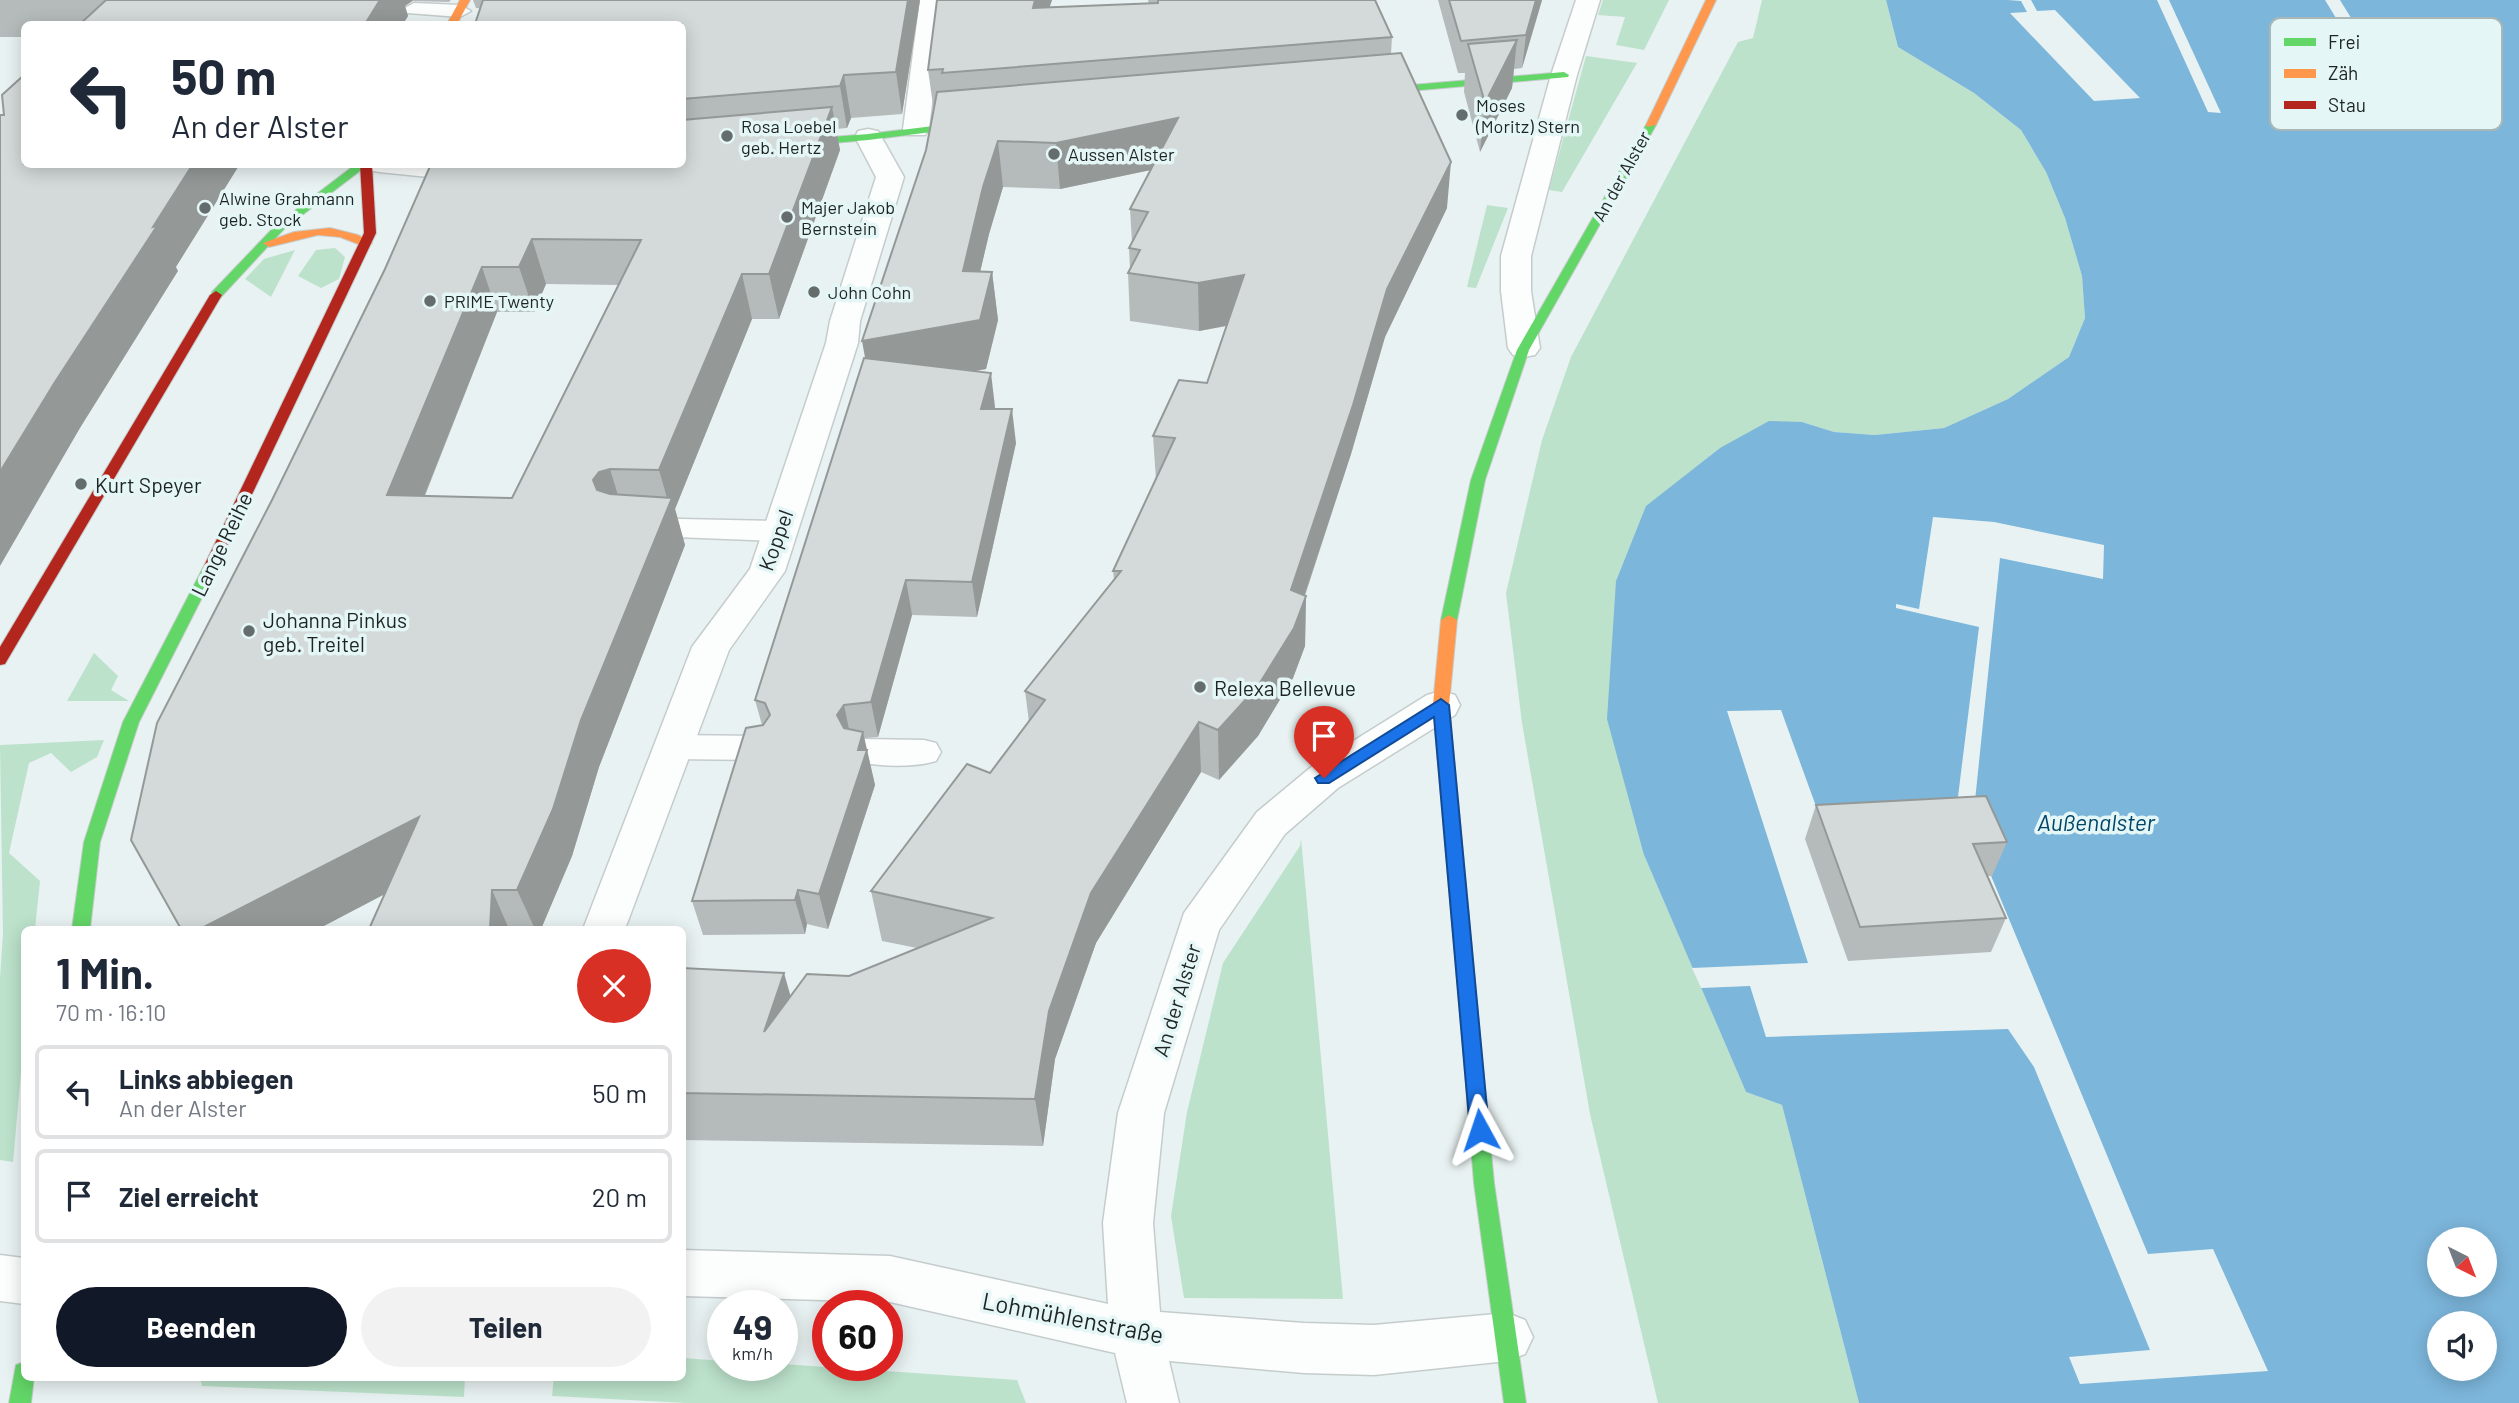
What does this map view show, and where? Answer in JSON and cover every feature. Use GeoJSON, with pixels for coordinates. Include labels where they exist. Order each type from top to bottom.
{"type":"FeatureCollection","features":[{"type":"Feature","properties":{"kind":"street"},"geometry":{"type":"LineString","coordinates":[[916,129],[932,0]]}},
{"type":"Feature","properties":{"kind":"street","name":"An der Alster"},"geometry":{"type":"LineString","coordinates":[[1524,348],[1516,291],[1517,257],[1564,75],[1588,0]]}},
{"type":"Feature","properties":{"kind":"street","name":"An der Alster"},"geometry":{"type":"LineString","coordinates":[[1515,1403],[1485,1184],[1441,705],[1446,631],[1463,535],[1493,430],[1524,348],[1686,61],[1711,0]]}},
{"type":"Feature","properties":{"kind":"street"},"geometry":{"type":"LineString","coordinates":[[1343,93],[1564,75]]}},
{"type":"Feature","properties":{"kind":"street"},"geometry":{"type":"LineString","coordinates":[[686,153],[868,137],[916,129],[998,122]]}},
{"type":"Feature","properties":{"kind":"street","name":"Koppel"},"geometry":{"type":"LineString","coordinates":[[605,926],[711,647],[767,571],[842,344],[845,321],[890,177],[868,137]]}},
{"type":"Feature","properties":{"kind":"street","name":"Lange Reihe"},"geometry":{"type":"LineString","coordinates":[[0,660],[212,300],[280,226],[360,168]]}},
{"type":"Feature","properties":{"kind":"street","name":"Lange Reihe"},"geometry":{"type":"LineString","coordinates":[[81,926],[92,842],[131,722],[168,655],[370,233],[365,168]]}},
{"type":"Feature","properties":{"kind":"street"},"geometry":{"type":"LineString","coordinates":[[418,168],[458,172],[500,168]]}},
{"type":"Feature","properties":{"kind":"street"},"geometry":{"type":"LineString","coordinates":[[262,245],[302,232],[332,229],[348,232],[366,243]]}},
{"type":"Feature","properties":{"kind":"street","name":"An der Alster"},"geometry":{"type":"LineString","coordinates":[[1153,1403],[1136,1334],[1128,1223],[1140,1113],[1199,926],[1271,823],[1324,778],[1441,705]]}},
{"type":"Feature","properties":{"kind":"street","name":"Lohmühlenstraße"},"geometry":{"type":"LineString","coordinates":[[686,1273],[890,1279],[1136,1334],[1304,1348],[1374,1350],[1507,1337]]}},
{"type":"Feature","properties":{"kind":"street"},"geometry":{"type":"LineString","coordinates":[[0,1278],[21,1281]]}},
{"type":"Feature","properties":{"kind":"street"},"geometry":{"type":"LineString","coordinates":[[20,1403],[23,1381]]}},
{"type":"Feature","properties":{"kind":"lane"},"geometry":{"type":"LineString","coordinates":[[414,9],[459,12]]}},
{"type":"Feature","properties":{"kind":"lane"},"geometry":{"type":"LineString","coordinates":[[625,528],[780,531]]}},
{"type":"Feature","properties":{"kind":"lane"},"geometry":{"type":"LineString","coordinates":[[672,747],[760,748]]}},
{"type":"Feature","properties":{"kind":"lane"},"geometry":{"type":"LineString","coordinates":[[864,751],[924,752]]}},
{"type":"Feature","properties":{"kind":"green space"},"geometry":{"type":"Polygon","coordinates":[[[1603,0],[1669,0],[1644,50],[1616,45],[1625,17],[1598,15],[1603,0]]]}},
{"type":"Feature","properties":{"kind":"green space"},"geometry":{"type":"Polygon","coordinates":[[[1762,0],[1886,0],[1898,47],[1974,93],[2021,130],[2046,172],[2065,218],[2082,276],[2085,318],[2069,357],[2008,399],[1944,428],[1875,435],[1834,432],[1802,422],[1720,448],[1647,506],[1616,581],[1644,855],[1746,1092],[1782,1105],[1859,1403],[1658,1403],[1590,1114],[1522,723],[1506,593],[1542,440],[1571,357],[1738,42],[1753,38],[1762,0]]]}},
{"type":"Feature","properties":{"kind":"green space"},"geometry":{"type":"Polygon","coordinates":[[[1586,56],[1637,63],[1562,192],[1549,190],[1586,56]]]}},
{"type":"Feature","properties":{"kind":"green space"},"geometry":{"type":"Polygon","coordinates":[[[1487,205],[1508,208],[1476,288],[1467,287],[1487,205]]]}},
{"type":"Feature","properties":{"kind":"green space"},"geometry":{"type":"Polygon","coordinates":[[[335,248],[345,257],[339,279],[321,288],[298,276],[316,250],[335,248]]]}},
{"type":"Feature","properties":{"kind":"green space"},"geometry":{"type":"Polygon","coordinates":[[[295,250],[271,297],[245,279],[264,259],[295,250]]]}},
{"type":"Feature","properties":{"kind":"green space"},"geometry":{"type":"Polygon","coordinates":[[[94,653],[118,676],[111,690],[129,701],[67,701],[94,653]]]}},
{"type":"Feature","properties":{"kind":"green space"},"geometry":{"type":"Polygon","coordinates":[[[104,740],[97,757],[71,772],[51,753],[29,763],[9,853],[40,881],[35,926],[21,926],[21,1073],[13,1162],[0,1160],[0,978],[3,933],[0,745],[104,740]]]}},
{"type":"Feature","properties":{"kind":"green space"},"geometry":{"type":"Polygon","coordinates":[[[1301,838],[1343,1299],[1184,1298],[1171,1216],[1187,1112],[1223,963],[1300,846],[1301,838]]]}},
{"type":"Feature","properties":{"kind":"green space"},"geometry":{"type":"Polygon","coordinates":[[[686,1358],[707,1360],[707,1381],[798,1381],[798,1365],[812,1366],[812,1381],[903,1381],[903,1372],[1017,1380],[1026,1403],[686,1403],[552,1396],[554,1381],[686,1381],[686,1358]]]}},
{"type":"Feature","properties":{"kind":"green space"},"geometry":{"type":"Polygon","coordinates":[[[201,1381],[465,1381],[464,1397],[202,1386],[201,1381]]]}},
{"type":"Feature","properties":{"kind":"water","name":"Außenalster"},"geometry":{"type":"Polygon","coordinates":[[[1886,0],[2519,0],[2519,1403],[1859,1403],[1782,1105],[1746,1092],[1644,855],[1607,719],[1616,581],[1646,506],[1720,448],[1769,421],[1802,422],[1834,432],[1875,435],[1944,428],[2008,399],[2069,357],[2085,318],[2082,276],[2065,218],[2046,172],[2021,130],[1974,93],[1898,47],[1886,0]]]}},
{"type":"Feature","properties":{"kind":"pier"},"geometry":{"type":"Polygon","coordinates":[[[2008,0],[2031,0],[2037,11],[2055,10],[2140,98],[2094,101],[2010,13],[2027,12],[2021,1],[2008,0]]]}},
{"type":"Feature","properties":{"kind":"pier"},"geometry":{"type":"Polygon","coordinates":[[[2157,0],[2169,0],[2221,113],[2208,112],[2157,0]]]}},
{"type":"Feature","properties":{"kind":"pier"},"geometry":{"type":"Polygon","coordinates":[[[2325,0],[2340,0],[2351,18],[2336,18],[2325,0]]]}},
{"type":"Feature","properties":{"kind":"pier"},"geometry":{"type":"Polygon","coordinates":[[[1933,517],[1994,522],[2104,545],[2103,579],[2000,558],[1972,830],[2148,1254],[2213,1249],[2268,1371],[2080,1384],[2069,1357],[2150,1350],[2034,1067],[2008,1029],[1766,1037],[1750,986],[1701,988],[1692,968],[1808,963],[1727,711],[1781,710],[1821,820],[1955,821],[1979,627],[1896,608],[1896,604],[1919,609],[1933,517]]]}},
{"type":"Feature","properties":{"kind":"building"},"geometry":{"type":"Polygon","coordinates":[[[106,0],[380,0],[367,21],[83,21],[106,0]]]}},
{"type":"Feature","properties":{"kind":"building"},"geometry":{"type":"Polygon","coordinates":[[[483,0],[908,0],[896,72],[844,75],[840,86],[686,99],[686,21],[476,21],[483,0]]]}},
{"type":"Feature","properties":{"kind":"building"},"geometry":{"type":"Polygon","coordinates":[[[937,0],[1035,0],[1033,8],[1158,3],[1158,0],[1375,0],[1392,37],[942,73],[943,69],[928,70],[937,0]]]}},
{"type":"Feature","properties":{"kind":"building"},"geometry":{"type":"Polygon","coordinates":[[[1449,0],[1536,0],[1526,35],[1461,41],[1449,0]]]}},
{"type":"Feature","properties":{"kind":"building"},"geometry":{"type":"Polygon","coordinates":[[[1517,40],[1485,103],[1468,44],[1517,40]]]}},
{"type":"Feature","properties":{"kind":"building"},"geometry":{"type":"Polygon","coordinates":[[[1401,53],[1451,162],[1387,289],[1353,405],[1291,590],[1306,596],[1294,628],[1258,686],[1218,730],[1199,722],[1091,893],[1049,1011],[1035,1099],[686,1093],[686,968],[784,973],[764,1032],[807,974],[849,976],[992,918],[871,891],[967,764],[990,773],[1045,700],[1025,691],[1121,571],[1113,571],[1175,438],[1153,436],[1179,380],[1207,383],[1244,275],[1198,283],[1128,273],[1140,250],[1129,248],[1148,212],[1130,209],[1178,118],[1056,143],[998,141],[983,187],[963,271],[992,272],[980,320],[862,341],[926,150],[937,92],[1401,53]]]}},
{"type":"Feature","properties":{"kind":"building"},"geometry":{"type":"Polygon","coordinates":[[[21,78],[21,168],[190,168],[153,227],[157,226],[0,472],[0,115],[4,115],[2,95],[21,78]]]}},
{"type":"Feature","properties":{"kind":"building"},"geometry":{"type":"Polygon","coordinates":[[[832,107],[769,274],[742,274],[659,470],[610,469],[599,472],[593,480],[597,490],[610,494],[672,498],[581,720],[553,809],[517,890],[492,890],[490,926],[370,926],[419,817],[206,926],[179,926],[131,840],[157,723],[272,500],[385,269],[429,168],[686,168],[686,120],[832,107]],[[532,239],[519,267],[482,267],[387,495],[512,498],[641,240],[532,239]]]}},
{"type":"Feature","properties":{"kind":"building"},"geometry":{"type":"Polygon","coordinates":[[[864,358],[991,373],[981,409],[1012,409],[972,582],[906,580],[871,702],[844,705],[837,715],[844,728],[863,732],[858,750],[867,750],[819,894],[798,890],[795,900],[692,901],[746,728],[763,725],[770,715],[765,703],[755,700],[864,358]]]}},
{"type":"Feature","properties":{"kind":"building"},"geometry":{"type":"Polygon","coordinates":[[[1986,796],[2007,842],[1973,844],[2006,918],[1860,927],[1816,805],[1986,796]]]}},
{"type":"Feature","properties":{"kind":"traffic: fast"},"geometry":{"type":"LineString","coordinates":[[1364,92],[1564,75]]}},
{"type":"Feature","properties":{"kind":"traffic: fast"},"geometry":{"type":"LineString","coordinates":[[686,153],[868,137],[983,123]]}},
{"type":"Feature","properties":{"kind":"traffic: fast"},"geometry":{"type":"LineString","coordinates":[[1449,620],[1478,480],[1523,350],[1651,125]]}},
{"type":"Feature","properties":{"kind":"traffic: fast"},"geometry":{"type":"LineString","coordinates":[[216,295],[280,227],[359,168]]}},
{"type":"Feature","properties":{"kind":"traffic: fast"},"geometry":{"type":"LineString","coordinates":[[81,926],[92,842],[131,722],[211,566]]}},
{"type":"Feature","properties":{"kind":"traffic: fast"},"geometry":{"type":"LineString","coordinates":[[1472,1047],[1484,1183],[1515,1403]]}},
{"type":"Feature","properties":{"kind":"traffic: fast"},"geometry":{"type":"LineString","coordinates":[[20,1403],[23,1381]]}},
{"type":"Feature","properties":{"kind":"traffic: slow"},"geometry":{"type":"LineString","coordinates":[[454,21],[465,0]]}},
{"type":"Feature","properties":{"kind":"traffic: slow"},"geometry":{"type":"LineString","coordinates":[[1651,125],[1711,0]]}},
{"type":"Feature","properties":{"kind":"traffic: slow"},"geometry":{"type":"LineString","coordinates":[[269,243],[318,231],[342,233],[366,243]]}},
{"type":"Feature","properties":{"kind":"traffic: slow"},"geometry":{"type":"LineString","coordinates":[[1449,620],[1441,705],[1472,1047]]}},
{"type":"Feature","properties":{"kind":"traffic: jam"},"geometry":{"type":"LineString","coordinates":[[211,566],[370,233],[366,168]]}},
{"type":"Feature","properties":{"kind":"traffic: jam"},"geometry":{"type":"LineString","coordinates":[[0,660],[216,295]]}},
{"type":"Feature","properties":{"kind":"place","name":"Moses (Moritz) Stern"},"geometry":{"type":"Point","coordinates":[1462,115]}},
{"type":"Feature","properties":{"kind":"place","name":"Rosa Loebel geb. Hertz"},"geometry":{"type":"Point","coordinates":[727,136]}},
{"type":"Feature","properties":{"kind":"place","name":"Aussen Alster"},"geometry":{"type":"Point","coordinates":[1054,154]}},
{"type":"Feature","properties":{"kind":"place","name":"Alwine Grahmann geb. Stock"},"geometry":{"type":"Point","coordinates":[205,208]}},
{"type":"Feature","properties":{"kind":"place","name":"Majer Jakob Bernstein"},"geometry":{"type":"Point","coordinates":[787,217]}},
{"type":"Feature","properties":{"kind":"place","name":"John Cohn"},"geometry":{"type":"Point","coordinates":[814,292]}},
{"type":"Feature","properties":{"kind":"place","name":"PRIME Twenty"},"geometry":{"type":"Point","coordinates":[430,301]}},
{"type":"Feature","properties":{"kind":"place","name":"Kurt Speyer"},"geometry":{"type":"Point","coordinates":[81,484]}},
{"type":"Feature","properties":{"kind":"place","name":"Johanna Pinkus geb. Treitel"},"geometry":{"type":"Point","coordinates":[249,631]}},
{"type":"Feature","properties":{"kind":"place","name":"Relexa Bellevue"},"geometry":{"type":"Point","coordinates":[1200,687]}},
{"type":"Feature","properties":{"kind":"route"},"geometry":{"type":"LineString","coordinates":[[1324,778],[1441,705],[1480,1130]]}}]}
